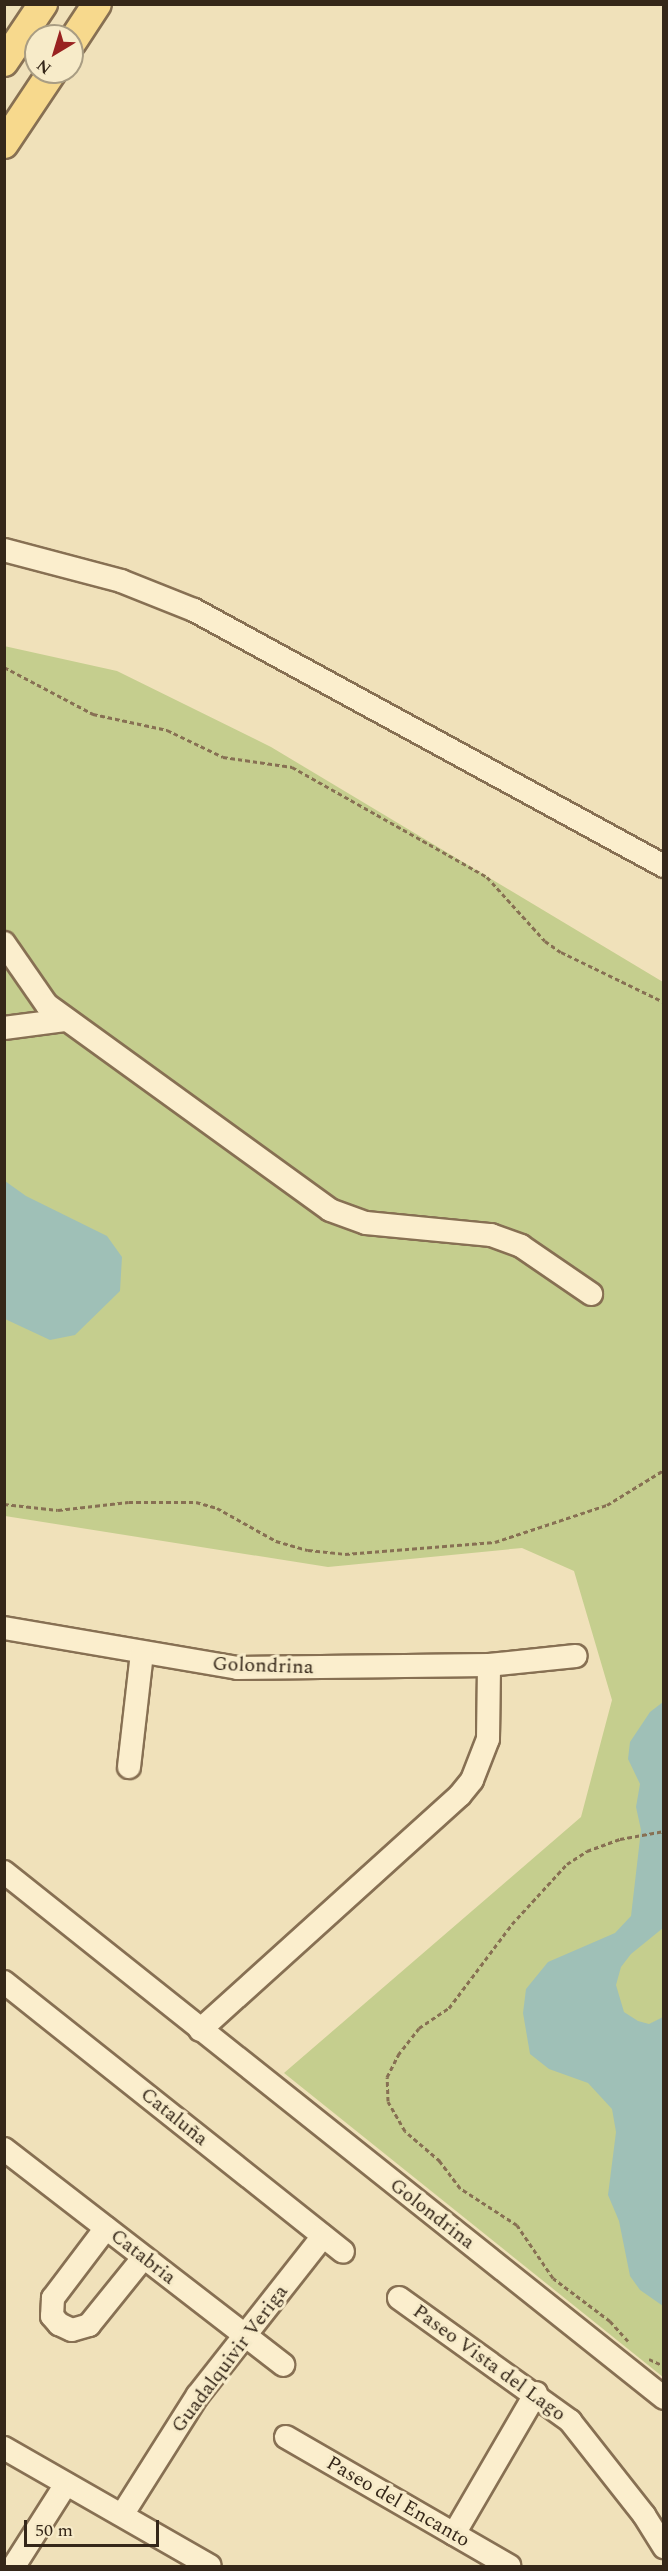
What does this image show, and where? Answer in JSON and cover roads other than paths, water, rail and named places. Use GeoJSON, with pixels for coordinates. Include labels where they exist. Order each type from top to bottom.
{"type":"FeatureCollection","features":[{"type":"Feature","properties":{"kind":"main road"},"geometry":{"type":"LineString","coordinates":[[4,62],[43,4]]}},
{"type":"Feature","properties":{"kind":"main road"},"geometry":{"type":"LineString","coordinates":[[84,24],[97,4]]}},
{"type":"Feature","properties":{"kind":"main road"},"geometry":{"type":"LineString","coordinates":[[4,144],[44,84]]}},
{"type":"Feature","properties":{"kind":"street"},"geometry":{"type":"LineString","coordinates":[[4,549],[121,581],[194,610],[663,866]]}},
{"type":"Feature","properties":{"kind":"street"},"geometry":{"type":"LineString","coordinates":[[4,943],[34,992],[66,1020],[330,1209],[366,1223],[491,1236],[521,1246],[591,1294]]}},
{"type":"Feature","properties":{"kind":"street"},"geometry":{"type":"LineString","coordinates":[[4,1028],[66,1020]]}},
{"type":"Feature","properties":{"kind":"street","name":"Golondrina"},"geometry":{"type":"LineString","coordinates":[[4,1628],[237,1668],[489,1665],[576,1656]]}},
{"type":"Feature","properties":{"kind":"street"},"geometry":{"type":"LineString","coordinates":[[129,1767],[142,1653]]}},
{"type":"Feature","properties":{"kind":"street"},"geometry":{"type":"LineString","coordinates":[[200,2030],[460,1796],[472,1780],[488,1739],[489,1665]]}},
{"type":"Feature","properties":{"kind":"street","name":"Golondrina"},"geometry":{"type":"LineString","coordinates":[[4,1872],[663,2398]]}},
{"type":"Feature","properties":{"kind":"street","name":"Cataluña"},"geometry":{"type":"LineString","coordinates":[[4,1982],[343,2252]]}},
{"type":"Feature","properties":{"kind":"street","name":"Catabria"},"geometry":{"type":"LineString","coordinates":[[4,2149],[283,2365]]}},
{"type":"Feature","properties":{"kind":"street"},"geometry":{"type":"LineString","coordinates":[[106,2228],[53,2298],[52,2316],[59,2324],[72,2330],[89,2325],[143,2258]]}},
{"type":"Feature","properties":{"kind":"street","name":"Guadalquivir Veriga"},"geometry":{"type":"LineString","coordinates":[[122,2515],[198,2395],[323,2236]]}},
{"type":"Feature","properties":{"kind":"street","name":"Paseo Vista del Lago"},"geometry":{"type":"LineString","coordinates":[[399,2298],[536,2393],[582,2434],[644,2515],[663,2547]]}},
{"type":"Feature","properties":{"kind":"street"},"geometry":{"type":"LineString","coordinates":[[454,2534],[536,2393]]}},
{"type":"Feature","properties":{"kind":"street","name":"Paseo del Encanto"},"geometry":{"type":"LineString","coordinates":[[286,2437],[509,2566]]}},
{"type":"Feature","properties":{"kind":"street"},"geometry":{"type":"LineString","coordinates":[[4,2448],[210,2566]]}},
{"type":"Feature","properties":{"kind":"street"},"geometry":{"type":"LineString","coordinates":[[14,2566],[66,2484]]}},
{"type":"Feature","properties":{"kind":"street","name":"Paseo Vista del Lago"},"geometry":{"type":"LineString","coordinates":[[644,2515],[663,2526]]}},
{"type":"Feature","properties":{"kind":"water"},"geometry":{"type":"Polygon","coordinates":[[[5,1181],[26,1196],[107,1236],[122,1257],[120,1291],[75,1335],[50,1340],[5,1319],[5,1181]]]}},
{"type":"Feature","properties":{"kind":"water"},"geometry":{"type":"Polygon","coordinates":[[[663,1702],[663,1928],[631,1954],[621,1967],[616,1985],[624,2012],[638,2021],[649,2024],[663,2017],[663,2306],[640,2290],[630,2276],[619,2221],[608,2195],[616,2132],[612,2109],[588,2083],[549,2069],[530,2054],[523,2013],[526,1989],[548,1962],[615,1933],[631,1916],[641,1830],[636,1807],[640,1784],[628,1759],[630,1742],[650,1712],[663,1702]]]}}]}
